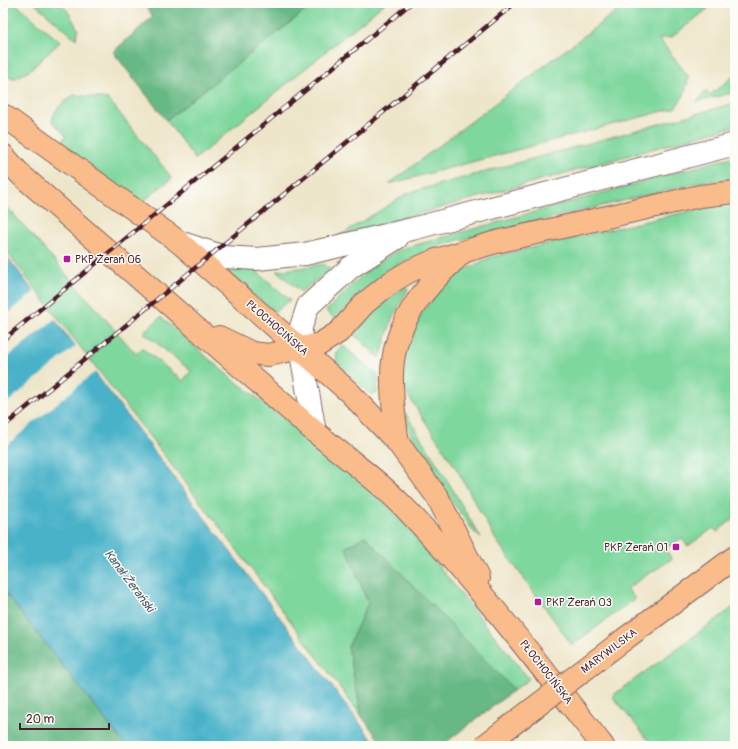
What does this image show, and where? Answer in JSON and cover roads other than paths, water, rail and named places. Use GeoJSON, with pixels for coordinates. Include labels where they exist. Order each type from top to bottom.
{"type":"FeatureCollection","features":[{"type":"Feature","properties":{"kind":"main road","name":"PŁOCHOCIŃSKA"},"geometry":{"type":"LineString","coordinates":[[3,114],[179,242],[349,392],[398,443],[438,498],[488,599]]}},
{"type":"Feature","properties":{"kind":"main road","name":"PŁOCHOCIŃSKA"},"geometry":{"type":"LineString","coordinates":[[3,155],[21,175],[192,322],[315,432],[374,479],[399,502],[488,599],[603,746]]}},
{"type":"Feature","properties":{"kind":"main road"},"geometry":{"type":"LineString","coordinates":[[192,322],[235,346],[252,353],[268,355],[320,344],[339,332],[365,303],[390,283],[410,271],[436,260],[496,242],[700,196],[735,192]]}},
{"type":"Feature","properties":{"kind":"main road"},"geometry":{"type":"LineString","coordinates":[[398,443],[391,380],[399,333],[408,312],[422,292],[463,253]]}},
{"type":"Feature","properties":{"kind":"main road","name":"MARYWILSKA"},"geometry":{"type":"LineString","coordinates":[[484,746],[735,557]]}},
{"type":"Feature","properties":{"kind":"street"},"geometry":{"type":"LineString","coordinates":[[179,242],[224,257],[257,259],[305,254],[412,228],[735,144]]}},
{"type":"Feature","properties":{"kind":"street"},"geometry":{"type":"LineString","coordinates":[[315,432],[300,348],[301,327],[308,306],[351,267],[412,228]]}},
{"type":"Feature","properties":{"kind":"water","name":"Kanał Żerański"},"geometry":{"type":"Polygon","coordinates":[[[3,251],[377,746],[126,746],[3,590],[3,251]]]}},
{"type":"Feature","properties":{"kind":"railway"},"geometry":{"type":"LineString","coordinates":[[3,340],[411,3]]}},
{"type":"Feature","properties":{"kind":"railway"},"geometry":{"type":"LineString","coordinates":[[3,427],[515,3]]}},
{"type":"Feature","properties":{"kind":"place","name":"PKP Żerań 06"},"geometry":{"type":"Point","coordinates":[67,259]}},
{"type":"Feature","properties":{"kind":"place","name":"PKP Żerań 01"},"geometry":{"type":"Point","coordinates":[676,547]}},
{"type":"Feature","properties":{"kind":"place","name":"PKP Żerań 03"},"geometry":{"type":"Point","coordinates":[538,602]}}]}
